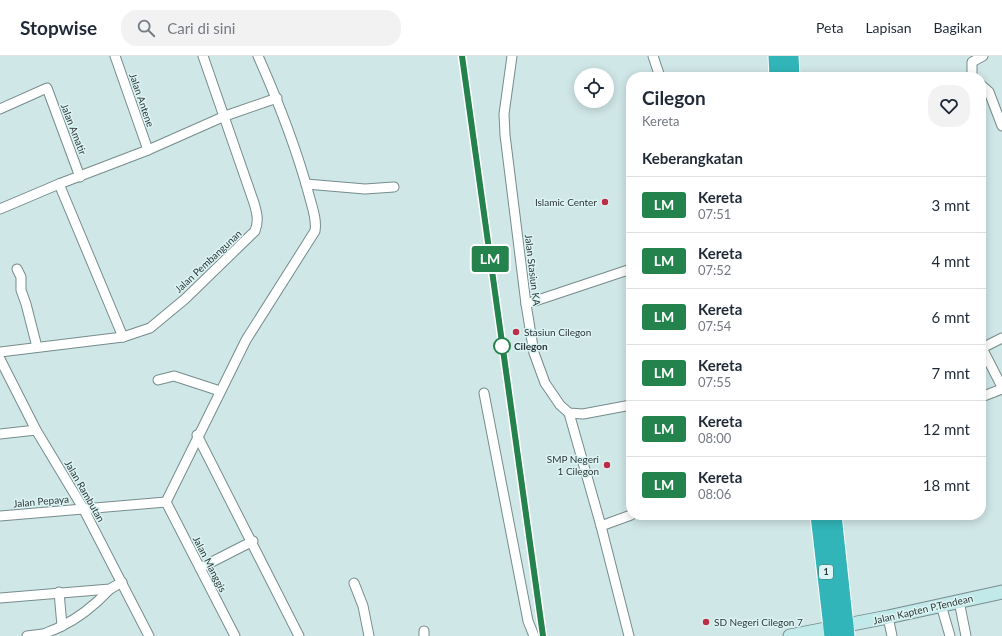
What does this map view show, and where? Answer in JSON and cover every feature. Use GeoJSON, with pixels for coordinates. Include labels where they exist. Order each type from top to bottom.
{"type":"FeatureCollection","features":[{"type":"Feature","properties":{"kind":"highway"},"geometry":{"type":"LineString","coordinates":[[777,56],[778,72]]}},
{"type":"Feature","properties":{"kind":"highway"},"geometry":{"type":"LineString","coordinates":[[790,56],[791,72]]}},
{"type":"Feature","properties":{"kind":"highway","name":"1"},"geometry":{"type":"LineString","coordinates":[[820,520],[839,631]]}},
{"type":"Feature","properties":{"kind":"highway","name":"1"},"geometry":{"type":"LineString","coordinates":[[833,520],[839,631]]}},
{"type":"Feature","properties":{"kind":"street","name":"Jalan Antene"},"geometry":{"type":"LineString","coordinates":[[115,56],[148,150]]}},
{"type":"Feature","properties":{"kind":"street","name":"Jalan Pembangunan"},"geometry":{"type":"LineString","coordinates":[[0,352],[123,337],[150,328],[255,231],[258,224],[257,214],[225,116],[203,56]]}},
{"type":"Feature","properties":{"kind":"street"},"geometry":{"type":"LineString","coordinates":[[166,502],[197,435],[246,340],[315,231],[315,219],[306,184],[277,98],[258,56]]}},
{"type":"Feature","properties":{"kind":"street","name":"Jalan Stasiun KA"},"geometry":{"type":"LineString","coordinates":[[512,56],[506,99],[505,135],[526,304],[534,353],[539,369],[552,394],[569,414]]}},
{"type":"Feature","properties":{"kind":"street"},"geometry":{"type":"LineString","coordinates":[[653,56],[658,72]]}},
{"type":"Feature","properties":{"kind":"street"},"geometry":{"type":"LineString","coordinates":[[972,72],[972,62],[983,56]]}},
{"type":"Feature","properties":{"kind":"street","name":"Jalan Amatir"},"geometry":{"type":"LineString","coordinates":[[0,109],[47,88],[80,177]]}},
{"type":"Feature","properties":{"kind":"street"},"geometry":{"type":"LineString","coordinates":[[986,89],[989,92],[1002,126]]}},
{"type":"Feature","properties":{"kind":"street"},"geometry":{"type":"LineString","coordinates":[[0,209],[59,184],[148,150],[225,116],[241,112],[277,98]]}},
{"type":"Feature","properties":{"kind":"street"},"geometry":{"type":"LineString","coordinates":[[59,184],[123,337]]}},
{"type":"Feature","properties":{"kind":"street"},"geometry":{"type":"LineString","coordinates":[[306,184],[365,189],[394,186]]}},
{"type":"Feature","properties":{"kind":"street"},"geometry":{"type":"LineString","coordinates":[[17,269],[21,277],[21,290],[37,347]]}},
{"type":"Feature","properties":{"kind":"street"},"geometry":{"type":"LineString","coordinates":[[526,304],[626,271]]}},
{"type":"Feature","properties":{"kind":"street"},"geometry":{"type":"LineString","coordinates":[[986,345],[1002,338]]}},
{"type":"Feature","properties":{"kind":"street"},"geometry":{"type":"LineString","coordinates":[[986,357],[1002,388],[986,395]]}},
{"type":"Feature","properties":{"kind":"street","name":"Jalan Rambutan"},"geometry":{"type":"LineString","coordinates":[[0,359],[36,430],[83,508],[149,636]]}},
{"type":"Feature","properties":{"kind":"street"},"geometry":{"type":"LineString","coordinates":[[158,380],[174,376],[220,391]]}},
{"type":"Feature","properties":{"kind":"street"},"geometry":{"type":"LineString","coordinates":[[484,393],[528,621],[534,636]]}},
{"type":"Feature","properties":{"kind":"street"},"geometry":{"type":"LineString","coordinates":[[626,406],[583,414],[569,414],[601,526],[629,636]]}},
{"type":"Feature","properties":{"kind":"street"},"geometry":{"type":"LineString","coordinates":[[0,434],[36,430]]}},
{"type":"Feature","properties":{"kind":"street"},"geometry":{"type":"LineString","coordinates":[[197,435],[253,541],[299,636]]}},
{"type":"Feature","properties":{"kind":"street","name":"Jalan Pepaya"},"geometry":{"type":"LineString","coordinates":[[0,516],[166,502]]}},
{"type":"Feature","properties":{"kind":"street","name":"Jalan Manggis"},"geometry":{"type":"LineString","coordinates":[[166,502],[235,636]]}},
{"type":"Feature","properties":{"kind":"street"},"geometry":{"type":"LineString","coordinates":[[601,526],[626,517]]}},
{"type":"Feature","properties":{"kind":"street"},"geometry":{"type":"LineString","coordinates":[[200,568],[253,541]]}},
{"type":"Feature","properties":{"kind":"street"},"geometry":{"type":"LineString","coordinates":[[27,636],[42,635],[62,626],[101,598],[110,589],[122,582]]}},
{"type":"Feature","properties":{"kind":"street"},"geometry":{"type":"LineString","coordinates":[[354,584],[363,606],[370,636]]}},
{"type":"Feature","properties":{"kind":"street"},"geometry":{"type":"LineString","coordinates":[[0,598],[110,589]]}},
{"type":"Feature","properties":{"kind":"street"},"geometry":{"type":"LineString","coordinates":[[59,592],[62,626]]}},
{"type":"Feature","properties":{"kind":"street","name":"Jalan Kapten P.Tendean"},"geometry":{"type":"LineString","coordinates":[[790,636],[839,631],[888,617],[1002,592]]}},
{"type":"Feature","properties":{"kind":"street"},"geometry":{"type":"LineString","coordinates":[[959,601],[966,636]]}},
{"type":"Feature","properties":{"kind":"street"},"geometry":{"type":"LineString","coordinates":[[941,605],[950,636]]}},
{"type":"Feature","properties":{"kind":"street"},"geometry":{"type":"LineString","coordinates":[[888,617],[892,636]]}},
{"type":"Feature","properties":{"kind":"railway"},"geometry":{"type":"LineString","coordinates":[[462,56],[543,636]]}},
{"type":"Feature","properties":{"kind":"train","name":"LM"},"geometry":{"type":"LineString","coordinates":[[462,56],[510,409],[543,636]]}},
{"type":"Feature","properties":{"kind":"place","name":"Islamic Center"},"geometry":{"type":"Point","coordinates":[605,202]}},
{"type":"Feature","properties":{"kind":"place","name":"Stasiun Cilegon"},"geometry":{"type":"Point","coordinates":[516,332]}},
{"type":"Feature","properties":{"kind":"place","name":"Cilegon"},"geometry":{"type":"Point","coordinates":[502,346]}},
{"type":"Feature","properties":{"kind":"place","name":"SMP Negeri 1 Cilegon"},"geometry":{"type":"Point","coordinates":[607,465]}},
{"type":"Feature","properties":{"kind":"place","name":"SD Negeri Cilegon 7"},"geometry":{"type":"Point","coordinates":[706,622]}}]}
